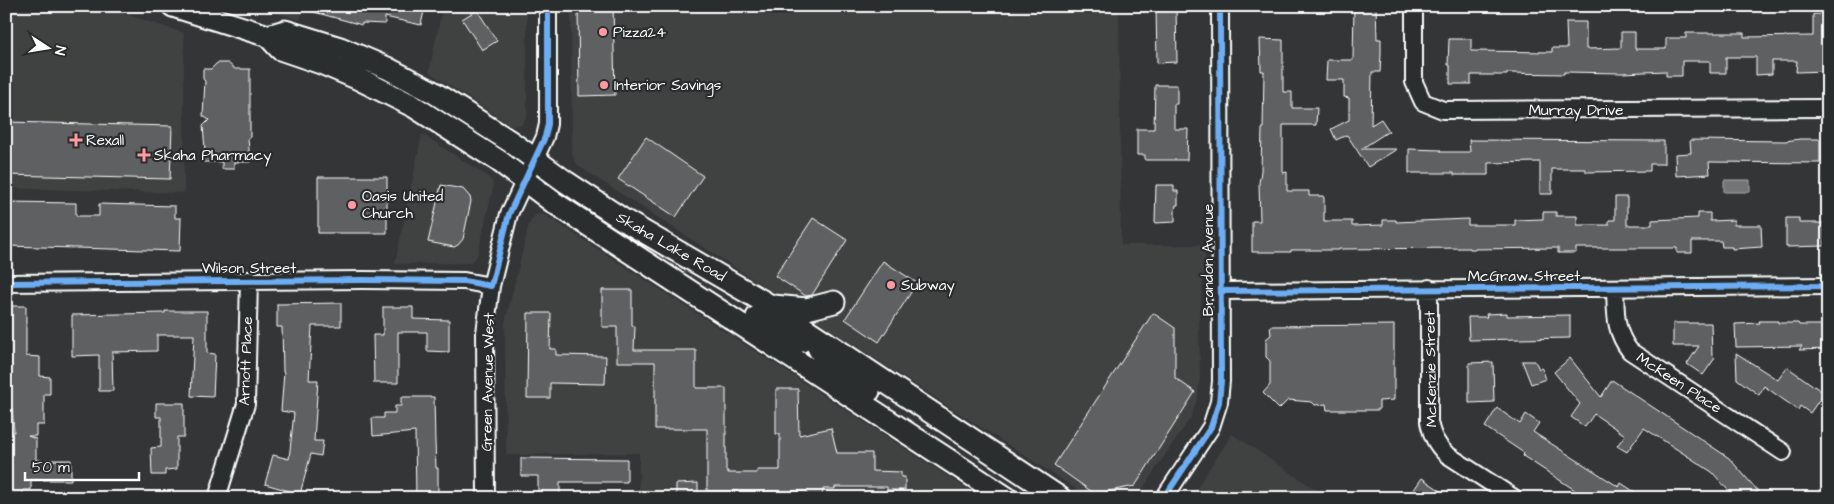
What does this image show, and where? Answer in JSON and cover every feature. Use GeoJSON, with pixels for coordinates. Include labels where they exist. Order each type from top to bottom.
{"type":"FeatureCollection","features":[{"type":"Feature","properties":{"kind":"main road","name":"Skaha Lake Road"},"geometry":{"type":"LineString","coordinates":[[173,6],[268,36],[280,49],[320,63],[413,106],[499,161],[553,202],[1008,498]]}},
{"type":"Feature","properties":{"kind":"main road","name":"Skaha Lake Road"},"geometry":{"type":"LineString","coordinates":[[268,36],[285,31],[340,48],[387,68],[432,92],[510,142],[622,219],[771,306],[1060,498]]}},
{"type":"Feature","properties":{"kind":"main road"},"geometry":{"type":"LineString","coordinates":[[634,254],[733,301],[791,339],[802,341],[813,334],[818,350],[835,368],[919,424],[942,455]]}},
{"type":"Feature","properties":{"kind":"main road"},"geometry":{"type":"LineString","coordinates":[[771,306],[807,309],[834,302]]}},
{"type":"Feature","properties":{"kind":"street","name":"Green Avenue West"},"geometry":{"type":"LineString","coordinates":[[486,498],[486,333],[491,286],[508,214],[545,136],[548,124],[548,6]]}},
{"type":"Feature","properties":{"kind":"street","name":"Brandon Avenue"},"geometry":{"type":"LineString","coordinates":[[1164,498],[1212,426],[1220,402],[1220,6]]}},
{"type":"Feature","properties":{"kind":"street","name":"Murray Drive"},"geometry":{"type":"LineString","coordinates":[[1414,6],[1414,82],[1423,102],[1443,110],[1828,108]]}},
{"type":"Feature","properties":{"kind":"street","name":"Wilson Street"},"geometry":{"type":"LineString","coordinates":[[6,283],[248,280],[464,281],[491,286]]}},
{"type":"Feature","properties":{"kind":"street","name":"Arnott Place"},"geometry":{"type":"LineString","coordinates":[[218,498],[246,404],[248,280]]}},
{"type":"Feature","properties":{"kind":"street","name":"McGraw Street"},"geometry":{"type":"LineString","coordinates":[[1221,291],[1828,286]]}},
{"type":"Feature","properties":{"kind":"street","name":"McKenzie Street"},"geometry":{"type":"LineString","coordinates":[[1429,288],[1429,422],[1432,436],[1446,454],[1514,498]]}},
{"type":"Feature","properties":{"kind":"street","name":"McKeen Place"},"geometry":{"type":"LineString","coordinates":[[1615,288],[1616,325],[1630,351],[1783,452]]}},
{"type":"Feature","properties":{"kind":"shaded area"},"geometry":{"type":"Polygon","coordinates":[[[6,6],[101,6],[184,33],[184,193],[6,188],[6,6]]]}},
{"type":"Feature","properties":{"kind":"shaded area"},"geometry":{"type":"Polygon","coordinates":[[[253,6],[304,6],[300,20],[253,6]]]}},
{"type":"Feature","properties":{"kind":"shaded area"},"geometry":{"type":"Polygon","coordinates":[[[443,6],[527,6],[527,115],[522,124],[514,126],[509,124],[429,72],[443,6]]]}},
{"type":"Feature","properties":{"kind":"shaded area"},"geometry":{"type":"Polygon","coordinates":[[[571,6],[1119,6],[1121,245],[1205,245],[1199,321],[1200,377],[1198,397],[1191,417],[1136,498],[1090,498],[580,167],[574,160],[572,152],[571,6]]]}},
{"type":"Feature","properties":{"kind":"shaded area"},"geometry":{"type":"Polygon","coordinates":[[[422,134],[492,181],[493,188],[478,253],[476,258],[469,263],[395,264],[422,134]]]}},
{"type":"Feature","properties":{"kind":"shaded area"},"geometry":{"type":"Polygon","coordinates":[[[1724,180],[1750,180],[1750,192],[1724,192],[1724,180]]]}},
{"type":"Feature","properties":{"kind":"shaded area"},"geometry":{"type":"Polygon","coordinates":[[[542,214],[981,498],[639,498],[639,453],[506,455],[505,323],[529,224],[535,215],[542,214]]]}},
{"type":"Feature","properties":{"kind":"shaded area"},"geometry":{"type":"Polygon","coordinates":[[[1232,434],[1329,498],[1190,498],[1232,434]]]}},
{"type":"Feature","properties":{"kind":"building"},"geometry":{"type":"Polygon","coordinates":[[[310,6],[425,6],[421,25],[385,17],[385,24],[362,23],[362,25],[310,11],[310,6]]]}},
{"type":"Feature","properties":{"kind":"building"},"geometry":{"type":"Polygon","coordinates":[[[578,6],[613,6],[615,95],[579,96],[578,6]]]}},
{"type":"Feature","properties":{"kind":"building"},"geometry":{"type":"Polygon","coordinates":[[[1156,6],[1176,6],[1177,62],[1157,63],[1156,6]]]}},
{"type":"Feature","properties":{"kind":"building"},"geometry":{"type":"Polygon","coordinates":[[[1354,6],[1376,6],[1377,39],[1381,39],[1381,54],[1380,72],[1372,72],[1371,125],[1381,119],[1389,131],[1361,149],[1397,149],[1368,167],[1347,135],[1336,140],[1331,129],[1349,120],[1349,98],[1344,97],[1344,80],[1326,80],[1327,60],[1353,60],[1354,6]]]}},
{"type":"Feature","properties":{"kind":"building"},"geometry":{"type":"Polygon","coordinates":[[[477,10],[497,41],[482,50],[462,19],[477,10]]]}},
{"type":"Feature","properties":{"kind":"building"},"geometry":{"type":"Polygon","coordinates":[[[1813,14],[1828,14],[1828,71],[1796,72],[1797,61],[1772,61],[1772,74],[1756,75],[1756,57],[1726,57],[1726,73],[1710,73],[1710,61],[1682,61],[1682,76],[1666,76],[1666,71],[1622,73],[1564,72],[1564,74],[1507,73],[1507,75],[1471,75],[1471,84],[1450,84],[1450,65],[1448,65],[1449,39],[1471,39],[1471,51],[1552,52],[1552,48],[1567,48],[1566,22],[1586,22],[1586,49],[1621,48],[1621,32],[1635,32],[1635,49],[1666,49],[1666,38],[1686,38],[1686,33],[1744,33],[1744,37],[1813,36],[1813,14]]]}},
{"type":"Feature","properties":{"kind":"building"},"geometry":{"type":"Polygon","coordinates":[[[1260,39],[1283,40],[1283,92],[1292,92],[1292,108],[1317,108],[1316,125],[1283,125],[1283,173],[1287,172],[1287,191],[1309,191],[1309,196],[1323,196],[1324,221],[1352,221],[1352,226],[1383,225],[1383,220],[1396,220],[1396,222],[1468,219],[1468,225],[1515,225],[1515,220],[1543,219],[1543,212],[1556,212],[1556,216],[1577,216],[1577,225],[1609,225],[1609,220],[1615,220],[1615,197],[1627,197],[1627,225],[1652,225],[1652,220],[1698,218],[1698,213],[1710,213],[1710,221],[1734,220],[1734,225],[1761,225],[1762,247],[1732,249],[1732,247],[1722,247],[1721,241],[1692,241],[1692,253],[1677,253],[1677,248],[1576,248],[1576,253],[1558,253],[1558,248],[1339,249],[1252,252],[1252,221],[1260,221],[1259,183],[1263,129],[1264,71],[1261,71],[1260,39]]]}},
{"type":"Feature","properties":{"kind":"building"},"geometry":{"type":"Polygon","coordinates":[[[217,63],[228,63],[235,69],[250,69],[250,137],[248,138],[250,162],[234,162],[234,169],[222,169],[222,162],[203,162],[205,150],[203,126],[209,120],[203,116],[205,81],[203,79],[203,69],[211,69],[217,63]]]}},
{"type":"Feature","properties":{"kind":"building"},"geometry":{"type":"Polygon","coordinates":[[[1155,85],[1177,85],[1177,104],[1174,104],[1174,129],[1188,129],[1187,160],[1145,160],[1145,155],[1137,155],[1137,129],[1154,129],[1155,85]]]}},
{"type":"Feature","properties":{"kind":"building"},"geometry":{"type":"Polygon","coordinates":[[[6,122],[172,126],[170,179],[6,175],[6,122]]]}},
{"type":"Feature","properties":{"kind":"building"},"geometry":{"type":"Polygon","coordinates":[[[646,137],[703,176],[676,217],[618,179],[646,137]]]}},
{"type":"Feature","properties":{"kind":"building"},"geometry":{"type":"Polygon","coordinates":[[[1820,139],[1820,163],[1709,162],[1710,174],[1676,176],[1675,154],[1691,153],[1690,140],[1785,141],[1820,139]]]}},
{"type":"Feature","properties":{"kind":"building"},"geometry":{"type":"Polygon","coordinates":[[[1469,140],[1664,141],[1664,164],[1650,164],[1650,171],[1586,172],[1586,169],[1552,169],[1552,194],[1540,194],[1540,162],[1488,163],[1488,175],[1409,173],[1409,149],[1470,152],[1469,140]]]}},
{"type":"Feature","properties":{"kind":"building","name":"Oasis United Church"},"geometry":{"type":"Polygon","coordinates":[[[318,177],[387,177],[387,233],[318,233],[318,177]]]}},
{"type":"Feature","properties":{"kind":"building"},"geometry":{"type":"Polygon","coordinates":[[[441,185],[463,189],[471,201],[463,239],[454,247],[428,242],[441,185]]]}},
{"type":"Feature","properties":{"kind":"building"},"geometry":{"type":"Polygon","coordinates":[[[1156,185],[1174,185],[1174,191],[1178,191],[1175,222],[1155,223],[1156,185]]]}},
{"type":"Feature","properties":{"kind":"building"},"geometry":{"type":"Polygon","coordinates":[[[6,202],[76,203],[76,216],[99,216],[99,204],[175,206],[175,218],[181,218],[180,251],[6,246],[6,202]]]}},
{"type":"Feature","properties":{"kind":"building"},"geometry":{"type":"Polygon","coordinates":[[[813,218],[847,240],[812,295],[806,296],[775,276],[813,218]]]}},
{"type":"Feature","properties":{"kind":"building"},"geometry":{"type":"Polygon","coordinates":[[[1786,218],[1799,218],[1799,223],[1824,223],[1825,246],[1786,247],[1786,218]]]}},
{"type":"Feature","properties":{"kind":"building"},"geometry":{"type":"Polygon","coordinates":[[[883,261],[917,283],[879,342],[845,319],[883,261]]]}},
{"type":"Feature","properties":{"kind":"building"},"geometry":{"type":"Polygon","coordinates":[[[602,290],[632,290],[632,326],[635,326],[634,350],[696,350],[696,388],[726,388],[726,471],[728,473],[757,473],[757,470],[780,470],[780,434],[776,434],[776,389],[798,389],[799,435],[831,428],[837,453],[872,453],[872,471],[901,472],[901,477],[905,477],[905,490],[887,490],[887,487],[835,487],[835,489],[823,489],[822,498],[807,498],[807,491],[768,491],[768,498],[738,498],[738,491],[707,491],[707,429],[655,429],[655,362],[617,362],[617,327],[602,327],[602,290]]]}},
{"type":"Feature","properties":{"kind":"building"},"geometry":{"type":"Polygon","coordinates":[[[341,303],[341,326],[312,326],[309,380],[318,380],[314,441],[323,441],[321,456],[311,454],[300,494],[265,484],[273,455],[289,459],[294,413],[281,411],[284,372],[282,327],[277,327],[277,304],[341,303]]]}},
{"type":"Feature","properties":{"kind":"building"},"geometry":{"type":"Polygon","coordinates":[[[6,306],[26,306],[26,356],[40,357],[40,376],[50,377],[50,394],[44,394],[44,425],[36,425],[36,436],[28,436],[36,439],[36,460],[71,460],[71,480],[31,480],[31,490],[23,490],[23,498],[6,498],[6,431],[14,432],[12,408],[8,408],[9,346],[6,346],[6,306]]]}},
{"type":"Feature","properties":{"kind":"building"},"geometry":{"type":"Polygon","coordinates":[[[383,307],[413,307],[413,319],[449,320],[449,352],[427,351],[427,332],[398,332],[398,383],[374,383],[373,335],[383,335],[383,307]]]}},
{"type":"Feature","properties":{"kind":"building"},"geometry":{"type":"Polygon","coordinates":[[[165,311],[207,311],[207,353],[215,354],[213,397],[191,396],[194,335],[157,335],[157,351],[112,352],[113,391],[99,391],[99,355],[72,356],[72,315],[165,313],[165,311]]]}},
{"type":"Feature","properties":{"kind":"building"},"geometry":{"type":"Polygon","coordinates":[[[528,313],[551,313],[550,349],[556,349],[556,355],[606,356],[605,384],[550,383],[550,398],[527,398],[528,313]]]}},
{"type":"Feature","properties":{"kind":"building"},"geometry":{"type":"Polygon","coordinates":[[[1153,313],[1175,328],[1175,378],[1195,392],[1135,486],[1095,494],[1054,465],[1153,313]]]}},
{"type":"Feature","properties":{"kind":"building"},"geometry":{"type":"Polygon","coordinates":[[[1507,313],[1507,316],[1570,315],[1570,338],[1469,340],[1468,317],[1487,317],[1486,314],[1507,313]]]}},
{"type":"Feature","properties":{"kind":"building"},"geometry":{"type":"Polygon","coordinates":[[[1759,321],[1798,323],[1799,325],[1828,325],[1828,349],[1799,350],[1802,346],[1736,347],[1735,324],[1760,323],[1759,321]]]}},
{"type":"Feature","properties":{"kind":"building"},"geometry":{"type":"Polygon","coordinates":[[[1673,323],[1711,323],[1712,356],[1715,358],[1703,375],[1687,364],[1699,346],[1673,346],[1673,323]]]}},
{"type":"Feature","properties":{"kind":"building"},"geometry":{"type":"Polygon","coordinates":[[[1394,325],[1394,400],[1379,401],[1379,410],[1327,410],[1326,404],[1315,405],[1312,402],[1288,400],[1279,409],[1263,393],[1270,385],[1270,361],[1266,357],[1266,339],[1271,335],[1270,326],[1394,325]]]}},
{"type":"Feature","properties":{"kind":"building"},"geometry":{"type":"Polygon","coordinates":[[[1736,353],[1778,380],[1787,367],[1824,393],[1810,413],[1800,406],[1798,410],[1764,386],[1759,395],[1737,379],[1736,353]]]}},
{"type":"Feature","properties":{"kind":"building"},"geometry":{"type":"Polygon","coordinates":[[[1570,358],[1601,397],[1612,380],[1729,458],[1758,491],[1750,498],[1735,498],[1712,472],[1644,428],[1627,452],[1617,446],[1625,435],[1594,414],[1585,427],[1571,417],[1580,404],[1554,372],[1570,358]]]}},
{"type":"Feature","properties":{"kind":"building"},"geometry":{"type":"Polygon","coordinates":[[[1522,361],[1535,361],[1539,369],[1542,368],[1546,379],[1531,384],[1522,361]]]}},
{"type":"Feature","properties":{"kind":"building"},"geometry":{"type":"Polygon","coordinates":[[[1493,362],[1494,402],[1469,403],[1469,363],[1493,362]]]}},
{"type":"Feature","properties":{"kind":"building"},"geometry":{"type":"Polygon","coordinates":[[[401,397],[434,397],[438,498],[416,498],[415,432],[373,436],[372,418],[384,418],[384,413],[395,413],[395,406],[401,406],[401,397]]]}},
{"type":"Feature","properties":{"kind":"building"},"geometry":{"type":"Polygon","coordinates":[[[156,403],[184,403],[184,437],[177,437],[177,469],[165,470],[165,475],[152,475],[151,448],[161,447],[161,417],[156,417],[156,403]]]}},
{"type":"Feature","properties":{"kind":"building"},"geometry":{"type":"Polygon","coordinates":[[[1497,408],[1520,424],[1526,414],[1539,423],[1533,432],[1619,487],[1621,483],[1644,498],[1587,498],[1523,456],[1524,453],[1485,427],[1497,408]]]}},
{"type":"Feature","properties":{"kind":"building"},"geometry":{"type":"Polygon","coordinates":[[[521,458],[627,459],[627,482],[560,482],[560,498],[538,498],[538,476],[521,476],[521,458]]]}},
{"type":"Feature","properties":{"kind":"building"},"geometry":{"type":"Polygon","coordinates":[[[1422,478],[1451,498],[1408,498],[1422,478]]]}},
{"type":"Feature","properties":{"kind":"building"},"geometry":{"type":"Polygon","coordinates":[[[698,483],[698,498],[676,498],[676,484],[698,483]]]}},
{"type":"Feature","properties":{"kind":"cycle path"},"geometry":{"type":"LineString","coordinates":[[6,283],[363,280],[464,281],[491,286],[509,214],[545,137],[548,124],[548,6]]}},
{"type":"Feature","properties":{"kind":"cycle path"},"geometry":{"type":"LineString","coordinates":[[1164,498],[1211,427],[1219,402],[1221,381],[1220,6]]}},
{"type":"Feature","properties":{"kind":"cycle path"},"geometry":{"type":"LineString","coordinates":[[1221,291],[1828,286]]}},
{"type":"Feature","properties":{"kind":"place","name":"Pizza24"},"geometry":{"type":"Point","coordinates":[603,32]}},
{"type":"Feature","properties":{"kind":"place","name":"Interior Savings"},"geometry":{"type":"Point","coordinates":[604,85]}},
{"type":"Feature","properties":{"kind":"place","name":"Rexall"},"geometry":{"type":"Point","coordinates":[76,140]}},
{"type":"Feature","properties":{"kind":"place","name":"Skaha Pharmacy"},"geometry":{"type":"Point","coordinates":[144,155]}},
{"type":"Feature","properties":{"kind":"place","name":"Oasis United Church"},"geometry":{"type":"Point","coordinates":[352,205]}},
{"type":"Feature","properties":{"kind":"place","name":"Subway"},"geometry":{"type":"Point","coordinates":[891,285]}}]}
